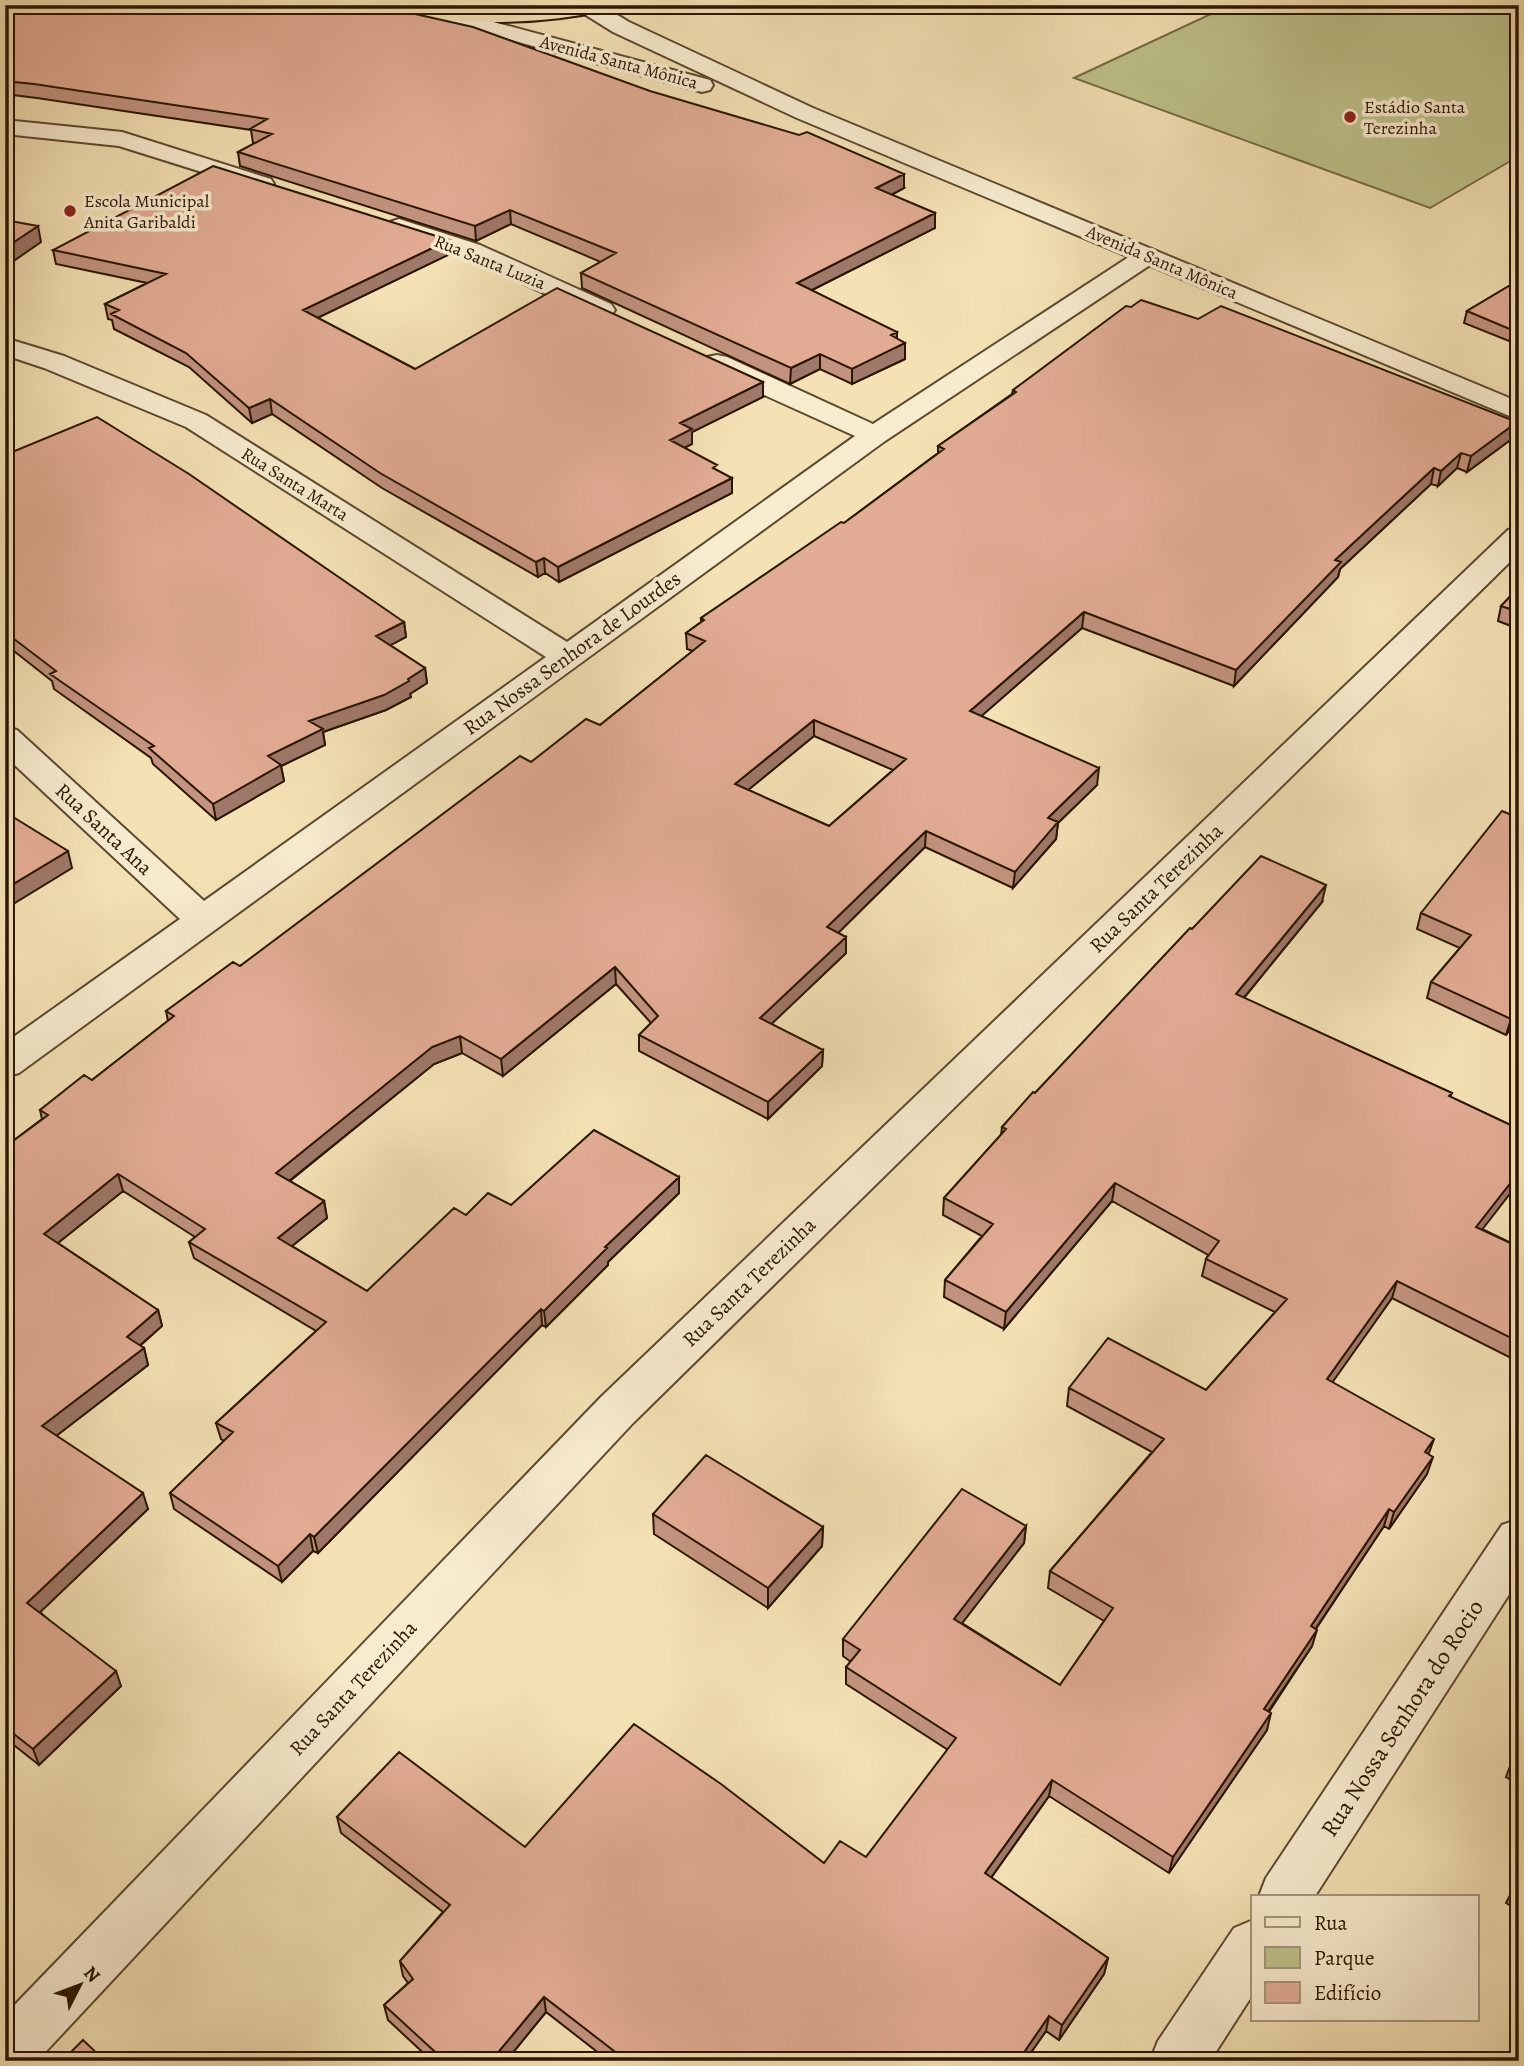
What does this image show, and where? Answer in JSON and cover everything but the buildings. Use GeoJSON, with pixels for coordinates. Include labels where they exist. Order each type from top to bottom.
{"type":"FeatureCollection","features":[{"type":"Feature","properties":{"kind":"highway"},"geometry":{"type":"LineString","coordinates":[[388,5],[434,12],[514,13],[594,6]]}},
{"type":"Feature","properties":{"kind":"street","name":"Avenida Santa Mônica"},"geometry":{"type":"LineString","coordinates":[[594,6],[621,27],[805,113],[1519,412]]}},
{"type":"Feature","properties":{"kind":"street","name":"Avenida Santa Mônica"},"geometry":{"type":"LineString","coordinates":[[434,12],[805,113]]}},
{"type":"Feature","properties":{"kind":"street"},"geometry":{"type":"LineString","coordinates":[[5,127],[122,139],[290,193]]}},
{"type":"Feature","properties":{"kind":"street","name":"Rua Santa Luzia"},"geometry":{"type":"LineString","coordinates":[[381,222],[471,250],[622,320]]}},
{"type":"Feature","properties":{"kind":"street","name":"Rua Nossa Senhora de Lourdes"},"geometry":{"type":"LineString","coordinates":[[5,1063],[875,435],[1147,256]]}},
{"type":"Feature","properties":{"kind":"street","name":"Rua Santa Marta"},"geometry":{"type":"LineString","coordinates":[[5,346],[54,362],[196,421],[568,656]]}},
{"type":"Feature","properties":{"kind":"street"},"geometry":{"type":"LineString","coordinates":[[698,354],[875,435]]}},
{"type":"Feature","properties":{"kind":"street","name":"Rua Santa Terezinha"},"geometry":{"type":"LineString","coordinates":[[5,2055],[617,1410],[1519,536]]}},
{"type":"Feature","properties":{"kind":"street","name":"Rua Santa Ana"},"geometry":{"type":"LineString","coordinates":[[5,737],[203,920]]}},
{"type":"Feature","properties":{"kind":"street","name":"Rua Nossa Senhora do Rocio"},"geometry":{"type":"LineString","coordinates":[[1286,1895],[1519,1539]]}},
{"type":"Feature","properties":{"kind":"street"},"geometry":{"type":"LineString","coordinates":[[1178,2061],[1251,1949]]}},
{"type":"Feature","properties":{"kind":"green space","name":"Estádio Santa Terezinha"},"geometry":{"type":"Polygon","coordinates":[[[1230,5],[1519,5],[1519,156],[1430,208],[1074,78],[1230,5]]]}},
{"type":"Feature","properties":{"kind":"place","name":"Estádio Santa Terezinha"},"geometry":{"type":"Point","coordinates":[1350,117]}},
{"type":"Feature","properties":{"kind":"place","name":"Escola Municipal Anita Garibaldi"},"geometry":{"type":"Point","coordinates":[70,211]}}]}
